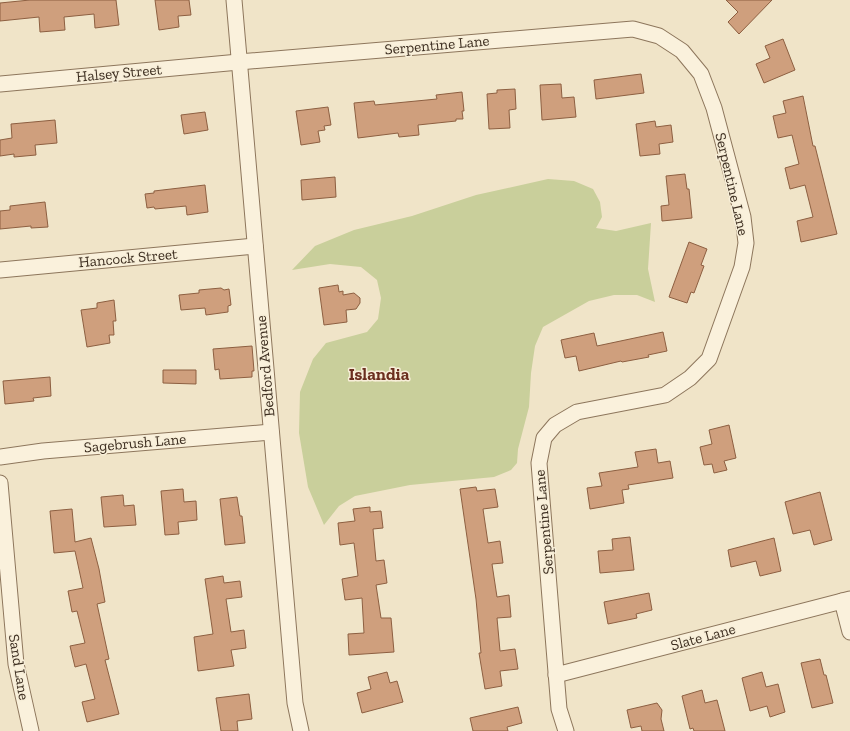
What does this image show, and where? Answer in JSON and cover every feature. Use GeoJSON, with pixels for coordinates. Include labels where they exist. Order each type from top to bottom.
{"type":"FeatureCollection","features":[{"type":"Feature","properties":{"kind":"street","name":"Bedford Avenue"},"geometry":{"type":"LineString","coordinates":[[234,0],[295,703],[301,731]]}},
{"type":"Feature","properties":{"kind":"street","name":"Serpentine Lane"},"geometry":{"type":"LineString","coordinates":[[239,62],[632,30],[659,36],[682,50],[701,74],[714,108],[743,217],[746,243],[742,267],[708,359],[690,378],[664,395],[577,412],[555,425],[544,438],[539,463],[556,675],[560,709],[566,731]]}},
{"type":"Feature","properties":{"kind":"street","name":"Halsey Street"},"geometry":{"type":"LineString","coordinates":[[0,84],[239,62]]}},
{"type":"Feature","properties":{"kind":"street","name":"Hancock Street"},"geometry":{"type":"LineString","coordinates":[[0,270],[255,246]]}},
{"type":"Feature","properties":{"kind":"street","name":"Sagebrush Lane"},"geometry":{"type":"LineString","coordinates":[[0,457],[43,451],[271,432]]}},
{"type":"Feature","properties":{"kind":"street","name":"Sand Lane"},"geometry":{"type":"LineString","coordinates":[[0,483],[16,664],[31,731]]}},
{"type":"Feature","properties":{"kind":"street","name":"Slate Lane"},"geometry":{"type":"LineString","coordinates":[[556,675],[846,600]]}},
{"type":"Feature","properties":{"kind":"street"},"geometry":{"type":"LineString","coordinates":[[846,600],[850,632]]}},
{"type":"Feature","properties":{"kind":"green space"},"geometry":{"type":"Polygon","coordinates":[[[548,179],[574,181],[593,189],[600,202],[602,217],[596,228],[616,231],[651,223],[648,269],[655,302],[637,295],[614,295],[589,301],[543,327],[535,346],[531,373],[529,407],[518,449],[517,463],[511,470],[494,477],[410,485],[355,496],[339,506],[324,525],[308,487],[299,433],[300,392],[313,359],[326,343],[367,332],[378,319],[381,298],[377,280],[361,267],[330,264],[292,270],[315,246],[354,230],[412,216],[476,195],[548,179]]]}},
{"type":"Feature","properties":{"kind":"building"},"geometry":{"type":"Polygon","coordinates":[[[30,0],[116,0],[119,25],[95,28],[94,14],[64,17],[65,30],[40,32],[39,17],[0,21],[0,3],[30,0]]]}},
{"type":"Feature","properties":{"kind":"building"},"geometry":{"type":"Polygon","coordinates":[[[155,0],[189,0],[191,15],[178,16],[179,27],[159,30],[155,0]]]}},
{"type":"Feature","properties":{"kind":"building"},"geometry":{"type":"Polygon","coordinates":[[[726,0],[772,0],[739,34],[728,22],[738,12],[726,0]]]}},
{"type":"Feature","properties":{"kind":"building"},"geometry":{"type":"Polygon","coordinates":[[[783,39],[795,70],[764,83],[756,64],[770,58],[765,46],[783,39]]]}},
{"type":"Feature","properties":{"kind":"building"},"geometry":{"type":"Polygon","coordinates":[[[641,74],[644,93],[596,99],[594,80],[641,74]]]}},
{"type":"Feature","properties":{"kind":"building"},"geometry":{"type":"Polygon","coordinates":[[[561,84],[562,98],[574,97],[576,117],[542,120],[540,85],[561,84]]]}},
{"type":"Feature","properties":{"kind":"building"},"geometry":{"type":"Polygon","coordinates":[[[515,89],[516,109],[509,110],[510,128],[489,129],[487,94],[497,93],[497,90],[515,89]]]}},
{"type":"Feature","properties":{"kind":"building"},"geometry":{"type":"Polygon","coordinates":[[[462,92],[464,111],[462,111],[463,119],[418,125],[419,135],[399,137],[398,133],[358,138],[354,103],[374,101],[375,105],[437,99],[436,95],[462,92]]]}},
{"type":"Feature","properties":{"kind":"building"},"geometry":{"type":"Polygon","coordinates":[[[803,96],[813,146],[815,146],[837,234],[801,242],[797,221],[813,217],[805,185],[790,189],[785,168],[799,164],[792,135],[778,138],[773,116],[786,113],[783,101],[803,96]]]}},
{"type":"Feature","properties":{"kind":"building"},"geometry":{"type":"Polygon","coordinates":[[[328,107],[331,125],[324,126],[325,130],[318,131],[320,142],[301,145],[296,111],[328,107]]]}},
{"type":"Feature","properties":{"kind":"building"},"geometry":{"type":"Polygon","coordinates":[[[205,112],[208,130],[184,134],[181,115],[205,112]]]}},
{"type":"Feature","properties":{"kind":"building"},"geometry":{"type":"Polygon","coordinates":[[[55,120],[57,143],[35,145],[36,155],[14,157],[14,154],[0,156],[0,140],[12,138],[11,124],[55,120]]]}},
{"type":"Feature","properties":{"kind":"building"},"geometry":{"type":"Polygon","coordinates":[[[655,121],[656,127],[671,125],[673,142],[659,144],[660,154],[640,156],[636,124],[655,121]]]}},
{"type":"Feature","properties":{"kind":"building"},"geometry":{"type":"Polygon","coordinates":[[[685,174],[687,189],[689,189],[692,218],[662,221],[661,206],[669,205],[666,176],[685,174]]]}},
{"type":"Feature","properties":{"kind":"building"},"geometry":{"type":"Polygon","coordinates":[[[335,177],[336,197],[302,200],[301,180],[335,177]]]}},
{"type":"Feature","properties":{"kind":"building"},"geometry":{"type":"Polygon","coordinates":[[[205,185],[208,212],[187,215],[186,206],[155,209],[154,207],[147,208],[145,194],[154,193],[154,191],[205,185]]]}},
{"type":"Feature","properties":{"kind":"building"},"geometry":{"type":"Polygon","coordinates":[[[45,202],[48,227],[31,228],[31,226],[0,229],[0,211],[10,210],[10,206],[45,202]]]}},
{"type":"Feature","properties":{"kind":"building"},"geometry":{"type":"Polygon","coordinates":[[[689,242],[707,249],[701,265],[704,266],[694,293],[691,292],[687,303],[669,297],[689,242]]]}},
{"type":"Feature","properties":{"kind":"building"},"geometry":{"type":"Polygon","coordinates":[[[338,285],[339,292],[343,291],[343,295],[354,293],[360,298],[360,303],[356,309],[346,310],[347,322],[324,325],[319,288],[338,285]]]}},
{"type":"Feature","properties":{"kind":"building"},"geometry":{"type":"Polygon","coordinates":[[[221,288],[224,290],[229,289],[231,305],[228,306],[228,312],[206,315],[205,308],[181,310],[179,295],[199,293],[199,290],[221,288]]]}},
{"type":"Feature","properties":{"kind":"building"},"geometry":{"type":"Polygon","coordinates":[[[114,300],[116,321],[113,321],[114,335],[109,335],[110,343],[87,347],[81,310],[97,308],[97,303],[114,300]]]}},
{"type":"Feature","properties":{"kind":"building"},"geometry":{"type":"Polygon","coordinates":[[[663,332],[667,351],[648,355],[649,357],[621,361],[579,371],[576,356],[565,358],[561,340],[594,333],[597,346],[663,332]]]}},
{"type":"Feature","properties":{"kind":"building"},"geometry":{"type":"Polygon","coordinates":[[[252,346],[254,371],[252,371],[252,377],[220,379],[219,369],[215,370],[213,349],[252,346]]]}},
{"type":"Feature","properties":{"kind":"building"},"geometry":{"type":"Polygon","coordinates":[[[163,370],[196,370],[196,384],[163,383],[163,370]]]}},
{"type":"Feature","properties":{"kind":"building"},"geometry":{"type":"Polygon","coordinates":[[[50,377],[51,396],[33,398],[34,401],[5,404],[3,381],[50,377]]]}},
{"type":"Feature","properties":{"kind":"building"},"geometry":{"type":"Polygon","coordinates":[[[729,425],[736,458],[724,461],[727,470],[714,473],[712,464],[704,465],[700,447],[712,444],[709,430],[729,425]]]}},
{"type":"Feature","properties":{"kind":"building"},"geometry":{"type":"Polygon","coordinates":[[[656,449],[658,463],[670,461],[673,478],[628,485],[629,489],[622,490],[624,503],[590,509],[587,488],[602,486],[599,473],[638,467],[635,452],[656,449]]]}},
{"type":"Feature","properties":{"kind":"building"},"geometry":{"type":"Polygon","coordinates":[[[476,487],[477,491],[495,489],[498,507],[483,509],[488,543],[500,541],[503,563],[492,564],[497,597],[509,595],[511,617],[497,618],[500,651],[515,649],[518,669],[500,671],[502,686],[485,689],[479,653],[481,653],[476,599],[460,489],[476,487]]]}},
{"type":"Feature","properties":{"kind":"building"},"geometry":{"type":"Polygon","coordinates":[[[183,489],[184,502],[196,501],[197,520],[178,522],[179,534],[165,535],[161,491],[183,489]]]}},
{"type":"Feature","properties":{"kind":"building"},"geometry":{"type":"Polygon","coordinates":[[[820,492],[832,540],[814,545],[810,530],[793,534],[785,502],[820,492]]]}},
{"type":"Feature","properties":{"kind":"building"},"geometry":{"type":"Polygon","coordinates":[[[123,495],[124,506],[134,505],[136,525],[104,527],[101,497],[123,495]]]}},
{"type":"Feature","properties":{"kind":"building"},"geometry":{"type":"Polygon","coordinates":[[[237,497],[240,516],[242,516],[245,543],[225,545],[220,499],[237,497]]]}},
{"type":"Feature","properties":{"kind":"building"},"geometry":{"type":"Polygon","coordinates":[[[370,507],[370,512],[381,511],[383,528],[373,529],[376,561],[384,560],[387,583],[376,585],[381,618],[391,618],[394,652],[349,655],[348,634],[364,633],[362,598],[345,600],[342,579],[358,576],[354,543],[340,545],[338,523],[355,521],[353,509],[370,507]]]}},
{"type":"Feature","properties":{"kind":"building"},"geometry":{"type":"Polygon","coordinates":[[[72,509],[75,542],[91,538],[99,569],[105,602],[97,604],[109,659],[105,660],[119,714],[87,722],[82,702],[95,699],[86,664],[75,667],[70,646],[85,643],[77,611],[72,612],[68,591],[83,588],[75,551],[54,553],[50,511],[72,509]]]}},
{"type":"Feature","properties":{"kind":"building"},"geometry":{"type":"Polygon","coordinates":[[[630,537],[634,570],[600,573],[598,551],[613,550],[612,539],[630,537]]]}},
{"type":"Feature","properties":{"kind":"building"},"geometry":{"type":"Polygon","coordinates":[[[774,538],[781,571],[760,576],[756,561],[731,567],[728,550],[774,538]]]}},
{"type":"Feature","properties":{"kind":"building"},"geometry":{"type":"Polygon","coordinates":[[[223,576],[224,583],[240,581],[242,597],[226,599],[231,632],[244,630],[246,648],[231,650],[234,666],[198,671],[194,637],[213,634],[205,579],[223,576]]]}},
{"type":"Feature","properties":{"kind":"building"},"geometry":{"type":"Polygon","coordinates":[[[649,593],[652,610],[636,614],[637,618],[608,624],[604,602],[649,593]]]}},
{"type":"Feature","properties":{"kind":"building"},"geometry":{"type":"Polygon","coordinates":[[[820,659],[824,675],[826,675],[833,703],[812,708],[801,663],[820,659]]]}},
{"type":"Feature","properties":{"kind":"building"},"geometry":{"type":"Polygon","coordinates":[[[387,672],[390,683],[397,681],[403,702],[362,713],[357,693],[371,689],[368,677],[387,672]]]}},
{"type":"Feature","properties":{"kind":"building"},"geometry":{"type":"Polygon","coordinates":[[[762,672],[766,687],[778,684],[785,712],[770,717],[767,706],[750,711],[742,678],[762,672]]]}},
{"type":"Feature","properties":{"kind":"building"},"geometry":{"type":"Polygon","coordinates":[[[702,690],[705,703],[717,700],[725,731],[694,731],[693,728],[690,729],[682,696],[702,690]]]}},
{"type":"Feature","properties":{"kind":"building"},"geometry":{"type":"Polygon","coordinates":[[[249,694],[252,719],[237,721],[238,731],[221,731],[216,698],[249,694]]]}},
{"type":"Feature","properties":{"kind":"building"},"geometry":{"type":"Polygon","coordinates":[[[657,703],[662,710],[661,719],[664,731],[642,731],[641,726],[631,728],[627,710],[657,703]]]}},
{"type":"Feature","properties":{"kind":"building"},"geometry":{"type":"Polygon","coordinates":[[[518,707],[522,723],[507,727],[508,731],[473,731],[470,718],[518,707]]]}},
{"type":"Feature","properties":{"kind":"district","name":"Islandia"},"geometry":{"type":"Point","coordinates":[379,374]}}]}
